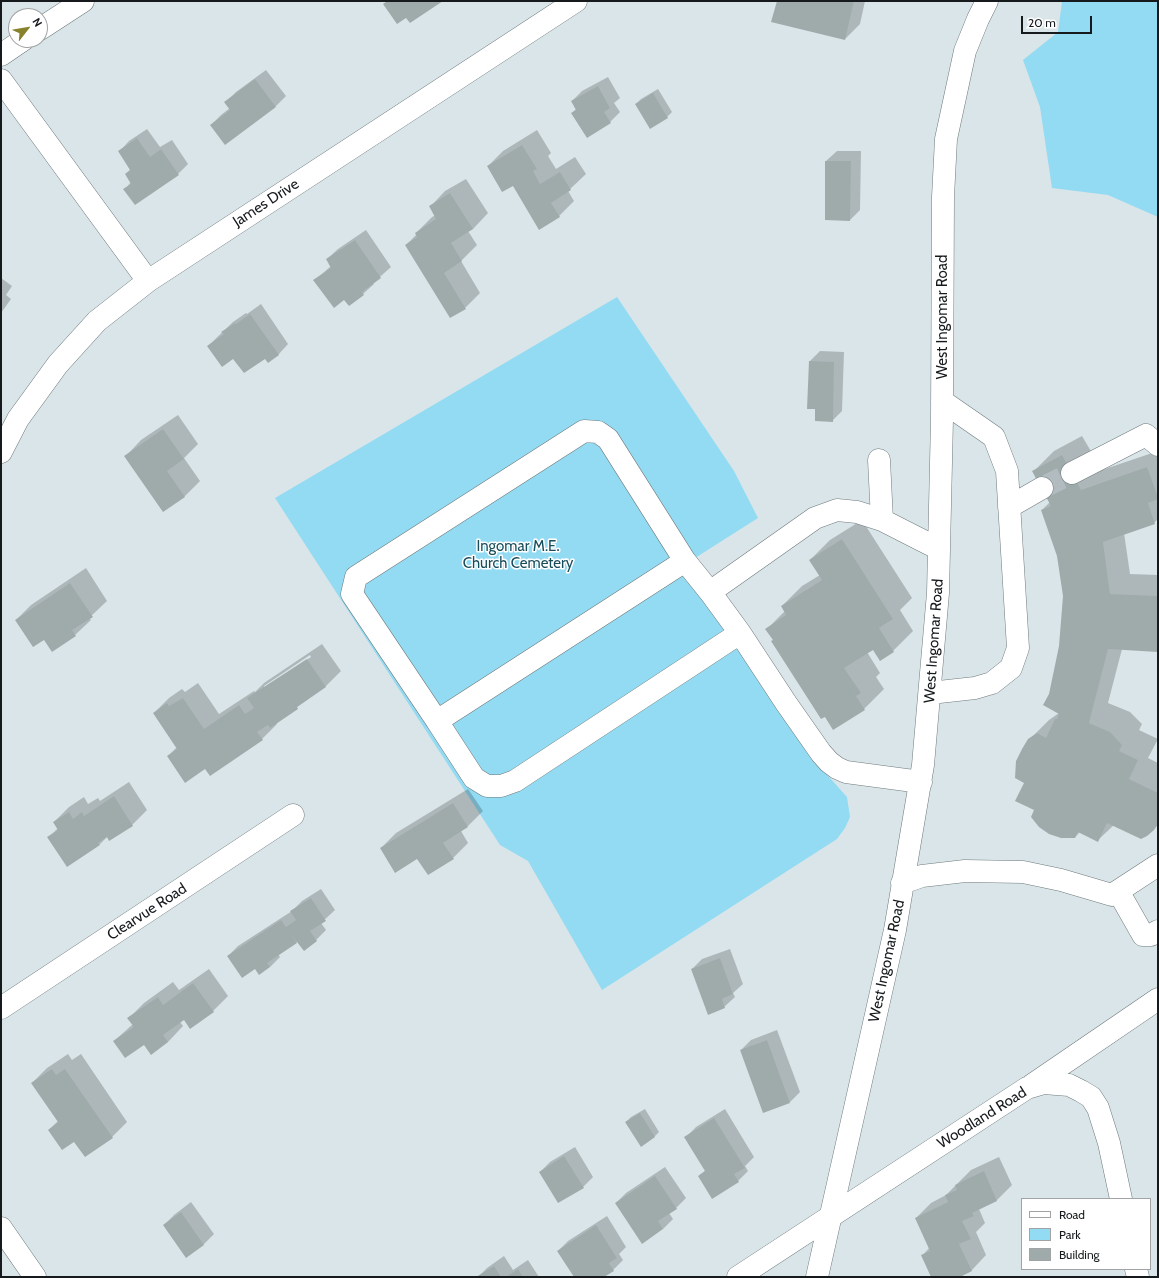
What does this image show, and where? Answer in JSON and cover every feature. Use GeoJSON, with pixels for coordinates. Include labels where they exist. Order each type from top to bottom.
{"type":"FeatureCollection","features":[{"type":"Feature","properties":{"kind":"street"},"geometry":{"type":"LineString","coordinates":[[48,24],[83,1]]}},
{"type":"Feature","properties":{"kind":"street","name":"James Drive"},"geometry":{"type":"LineString","coordinates":[[1,452],[18,419],[58,364],[98,321],[148,281],[576,1]]}},
{"type":"Feature","properties":{"kind":"street","name":"West Ingomar Road"},"geometry":{"type":"LineString","coordinates":[[817,1277],[895,930],[902,883],[921,782],[938,593],[942,401],[943,197],[946,139],[965,51],[987,1]]}},
{"type":"Feature","properties":{"kind":"street"},"geometry":{"type":"LineString","coordinates":[[1,55],[11,48]]}},
{"type":"Feature","properties":{"kind":"street"},"geometry":{"type":"LineString","coordinates":[[1,80],[148,281]]}},
{"type":"Feature","properties":{"kind":"street"},"geometry":{"type":"LineString","coordinates":[[930,693],[975,688],[992,683],[1011,668],[1018,648],[1007,471],[994,437],[942,401]]}},
{"type":"Feature","properties":{"kind":"street"},"geometry":{"type":"LineString","coordinates":[[740,633],[515,781],[501,786],[487,786],[474,778],[352,594],[356,577],[584,431],[598,432],[608,439],[685,561],[740,633],[786,703],[829,762],[846,772],[921,782]]}},
{"type":"Feature","properties":{"kind":"street"},"geometry":{"type":"LineString","coordinates":[[1072,473],[1146,435],[1158,445]]}},
{"type":"Feature","properties":{"kind":"street"},"geometry":{"type":"LineString","coordinates":[[879,460],[882,520]]}},
{"type":"Feature","properties":{"kind":"street"},"geometry":{"type":"LineString","coordinates":[[1009,507],[1042,488]]}},
{"type":"Feature","properties":{"kind":"street"},"geometry":{"type":"LineString","coordinates":[[710,592],[815,518],[837,510],[857,512],[882,520],[939,549]]}},
{"type":"Feature","properties":{"kind":"street"},"geometry":{"type":"LineString","coordinates":[[437,721],[685,561]]}},
{"type":"Feature","properties":{"kind":"street","name":"Clearvue Road"},"geometry":{"type":"LineString","coordinates":[[1,1008],[293,815]]}},
{"type":"Feature","properties":{"kind":"street"},"geometry":{"type":"LineString","coordinates":[[902,883],[922,876],[966,871],[1023,872],[1061,880],[1112,895],[1158,865]]}},
{"type":"Feature","properties":{"kind":"street"},"geometry":{"type":"LineString","coordinates":[[1118,891],[1143,935],[1151,936],[1158,931]]}},
{"type":"Feature","properties":{"kind":"street"},"geometry":{"type":"LineString","coordinates":[[1027,1088],[1158,999]]}},
{"type":"Feature","properties":{"kind":"street","name":"Woodland Road"},"geometry":{"type":"LineString","coordinates":[[738,1277],[1027,1088],[1044,1083],[1069,1085],[1081,1090],[1091,1097],[1098,1108],[1109,1143],[1121,1198]]}},
{"type":"Feature","properties":{"kind":"street"},"geometry":{"type":"LineString","coordinates":[[1,1228],[35,1277]]}},
{"type":"Feature","properties":{"kind":"green space"},"geometry":{"type":"Polygon","coordinates":[[[1062,1],[1158,1],[1158,217],[1108,195],[1052,188],[1040,107],[1023,60],[1058,32],[1062,1]]]}},
{"type":"Feature","properties":{"kind":"green space","name":"Ingomar M.E. Church Cemetery"},"geometry":{"type":"Polygon","coordinates":[[[617,297],[734,471],[758,518],[695,558],[813,759],[847,797],[850,817],[845,828],[837,839],[602,990],[528,861],[500,845],[275,498],[617,297]]]}},
{"type":"Feature","properties":{"kind":"building"},"geometry":{"type":"Polygon","coordinates":[[[387,1],[443,1],[410,23],[406,18],[397,24],[383,4],[387,1]]]}},
{"type":"Feature","properties":{"kind":"building"},"geometry":{"type":"Polygon","coordinates":[[[777,1],[854,1],[845,40],[771,22],[777,1]]]}},
{"type":"Feature","properties":{"kind":"building"},"geometry":{"type":"Polygon","coordinates":[[[255,79],[276,107],[225,145],[210,125],[230,110],[224,102],[255,79]]]}},
{"type":"Feature","properties":{"kind":"building"},"geometry":{"type":"Polygon","coordinates":[[[598,86],[610,108],[604,112],[611,123],[587,138],[571,113],[576,110],[571,101],[598,86]]]}},
{"type":"Feature","properties":{"kind":"building"},"geometry":{"type":"Polygon","coordinates":[[[653,93],[668,118],[650,129],[635,104],[653,93]]]}},
{"type":"Feature","properties":{"kind":"building"},"geometry":{"type":"Polygon","coordinates":[[[137,138],[150,157],[161,149],[179,175],[135,205],[123,189],[131,184],[125,174],[130,170],[118,151],[137,138]]]}},
{"type":"Feature","properties":{"kind":"building"},"geometry":{"type":"Polygon","coordinates":[[[522,145],[537,169],[533,171],[540,184],[560,172],[571,190],[551,203],[560,217],[539,230],[513,186],[502,192],[487,166],[522,145]]]}},
{"type":"Feature","properties":{"kind":"building"},"geometry":{"type":"Polygon","coordinates":[[[825,161],[851,161],[850,221],[825,220],[825,161]]]}},
{"type":"Feature","properties":{"kind":"building"},"geometry":{"type":"Polygon","coordinates":[[[450,193],[473,229],[451,243],[462,261],[444,273],[466,309],[450,318],[405,245],[417,237],[415,233],[436,219],[429,206],[450,193]]]}},
{"type":"Feature","properties":{"kind":"building"},"geometry":{"type":"Polygon","coordinates":[[[355,240],[381,278],[362,292],[364,295],[349,306],[344,300],[334,308],[313,280],[331,268],[326,259],[355,240]]]}},
{"type":"Feature","properties":{"kind":"building"},"geometry":{"type":"Polygon","coordinates":[[[250,314],[279,355],[268,363],[265,359],[244,373],[233,359],[222,367],[207,346],[224,334],[221,332],[250,314]]]}},
{"type":"Feature","properties":{"kind":"building"},"geometry":{"type":"Polygon","coordinates":[[[809,361],[834,362],[833,422],[815,421],[815,409],[807,409],[809,361]]]}},
{"type":"Feature","properties":{"kind":"building"},"geometry":{"type":"Polygon","coordinates":[[[163,429],[184,459],[167,471],[185,497],[163,512],[124,456],[163,429]]]}},
{"type":"Feature","properties":{"kind":"building"},"geometry":{"type":"Polygon","coordinates":[[[1062,455],[1081,490],[1147,467],[1158,497],[1158,499],[1148,503],[1155,524],[1103,542],[1110,594],[1158,596],[1158,652],[1108,649],[1089,723],[1110,732],[1122,745],[1119,751],[1138,760],[1129,779],[1158,793],[1158,824],[1154,830],[1141,839],[1107,823],[1098,842],[1078,832],[1075,838],[1061,838],[1049,834],[1039,827],[1031,817],[1034,810],[1015,801],[1024,783],[1015,778],[1016,761],[1022,749],[1028,739],[1037,733],[1046,738],[1059,714],[1043,705],[1049,694],[1059,646],[1063,596],[1057,556],[1041,510],[1051,506],[1032,471],[1062,455]]]}},
{"type":"Feature","properties":{"kind":"building"},"geometry":{"type":"Polygon","coordinates":[[[842,539],[893,619],[879,628],[894,652],[880,661],[873,650],[844,668],[861,693],[856,696],[865,710],[833,730],[825,717],[821,719],[771,641],[773,640],[765,629],[786,615],[781,606],[822,580],[809,560],[842,539]]]}},
{"type":"Feature","properties":{"kind":"building"},"geometry":{"type":"Polygon","coordinates":[[[70,583],[93,617],[72,630],[76,636],[52,652],[44,640],[33,647],[15,620],[70,583]]]}},
{"type":"Feature","properties":{"kind":"building"},"geometry":{"type":"Polygon","coordinates":[[[307,659],[326,687],[297,707],[298,709],[270,728],[268,725],[257,732],[263,740],[210,776],[205,769],[185,783],[167,756],[177,749],[153,713],[167,703],[169,706],[183,698],[204,729],[239,705],[245,714],[254,708],[247,698],[307,659]]]}},
{"type":"Feature","properties":{"kind":"building"},"geometry":{"type":"Polygon","coordinates":[[[114,796],[133,826],[109,841],[107,837],[98,843],[100,845],[67,867],[47,837],[58,830],[53,822],[69,812],[73,819],[82,812],[84,816],[114,796]]]}},
{"type":"Feature","properties":{"kind":"building"},"geometry":{"type":"Polygon","coordinates":[[[453,803],[468,827],[443,843],[454,859],[428,875],[417,859],[395,873],[380,848],[453,803]]]}},
{"type":"Feature","properties":{"kind":"building"},"geometry":{"type":"Polygon","coordinates":[[[311,898],[326,921],[310,931],[317,941],[304,951],[290,933],[297,943],[267,963],[270,967],[259,975],[255,969],[242,978],[227,956],[281,920],[286,927],[296,920],[290,911],[311,898]]]}},
{"type":"Feature","properties":{"kind":"building"},"geometry":{"type":"Polygon","coordinates":[[[720,958],[733,994],[722,999],[725,1008],[708,1015],[691,969],[720,958]]]}},
{"type":"Feature","properties":{"kind":"building"},"geometry":{"type":"Polygon","coordinates":[[[193,983],[214,1012],[190,1029],[184,1020],[163,1035],[168,1042],[151,1055],[144,1045],[125,1058],[113,1041],[134,1027],[127,1018],[158,997],[163,1005],[193,983]]]}},
{"type":"Feature","properties":{"kind":"building"},"geometry":{"type":"Polygon","coordinates":[[[767,1040],[790,1103],[763,1113],[740,1050],[767,1040]]]}},
{"type":"Feature","properties":{"kind":"building"},"geometry":{"type":"Polygon","coordinates":[[[52,1069],[56,1075],[65,1069],[113,1138],[85,1157],[74,1142],[62,1150],[48,1130],[58,1122],[31,1083],[52,1069]]]}},
{"type":"Feature","properties":{"kind":"building"},"geometry":{"type":"Polygon","coordinates":[[[640,1113],[655,1137],[641,1147],[625,1122],[640,1113]]]}},
{"type":"Feature","properties":{"kind":"building"},"geometry":{"type":"Polygon","coordinates":[[[714,1118],[745,1168],[734,1174],[739,1182],[712,1199],[698,1176],[705,1171],[684,1137],[714,1118]]]}},
{"type":"Feature","properties":{"kind":"building"},"geometry":{"type":"Polygon","coordinates":[[[564,1156],[584,1188],[558,1203],[539,1172],[564,1156]]]}},
{"type":"Feature","properties":{"kind":"building"},"geometry":{"type":"Polygon","coordinates":[[[984,1171],[997,1201],[972,1213],[974,1216],[962,1221],[971,1239],[959,1244],[972,1271],[960,1277],[931,1277],[921,1255],[930,1251],[915,1218],[948,1202],[945,1195],[957,1190],[955,1185],[984,1171]]]}},
{"type":"Feature","properties":{"kind":"building"},"geometry":{"type":"Polygon","coordinates":[[[655,1176],[677,1209],[658,1221],[663,1229],[642,1244],[615,1203],[655,1176]]]}},
{"type":"Feature","properties":{"kind":"building"},"geometry":{"type":"Polygon","coordinates":[[[181,1212],[204,1245],[186,1258],[163,1225],[181,1212]]]}},
{"type":"Feature","properties":{"kind":"building"},"geometry":{"type":"Polygon","coordinates":[[[596,1225],[617,1258],[609,1263],[614,1271],[604,1277],[574,1277],[557,1251],[596,1225]]]}},
{"type":"Feature","properties":{"kind":"building"},"geometry":{"type":"Polygon","coordinates":[[[494,1266],[501,1277],[476,1277],[494,1266]]]}},
{"type":"Feature","properties":{"kind":"building"},"geometry":{"type":"Polygon","coordinates":[[[518,1269],[523,1277],[506,1277],[518,1269]]]}},
{"type":"Feature","properties":{"kind":"tunnel"},"geometry":{"type":"LineString","coordinates":[[1042,488],[1072,473]]}}]}
